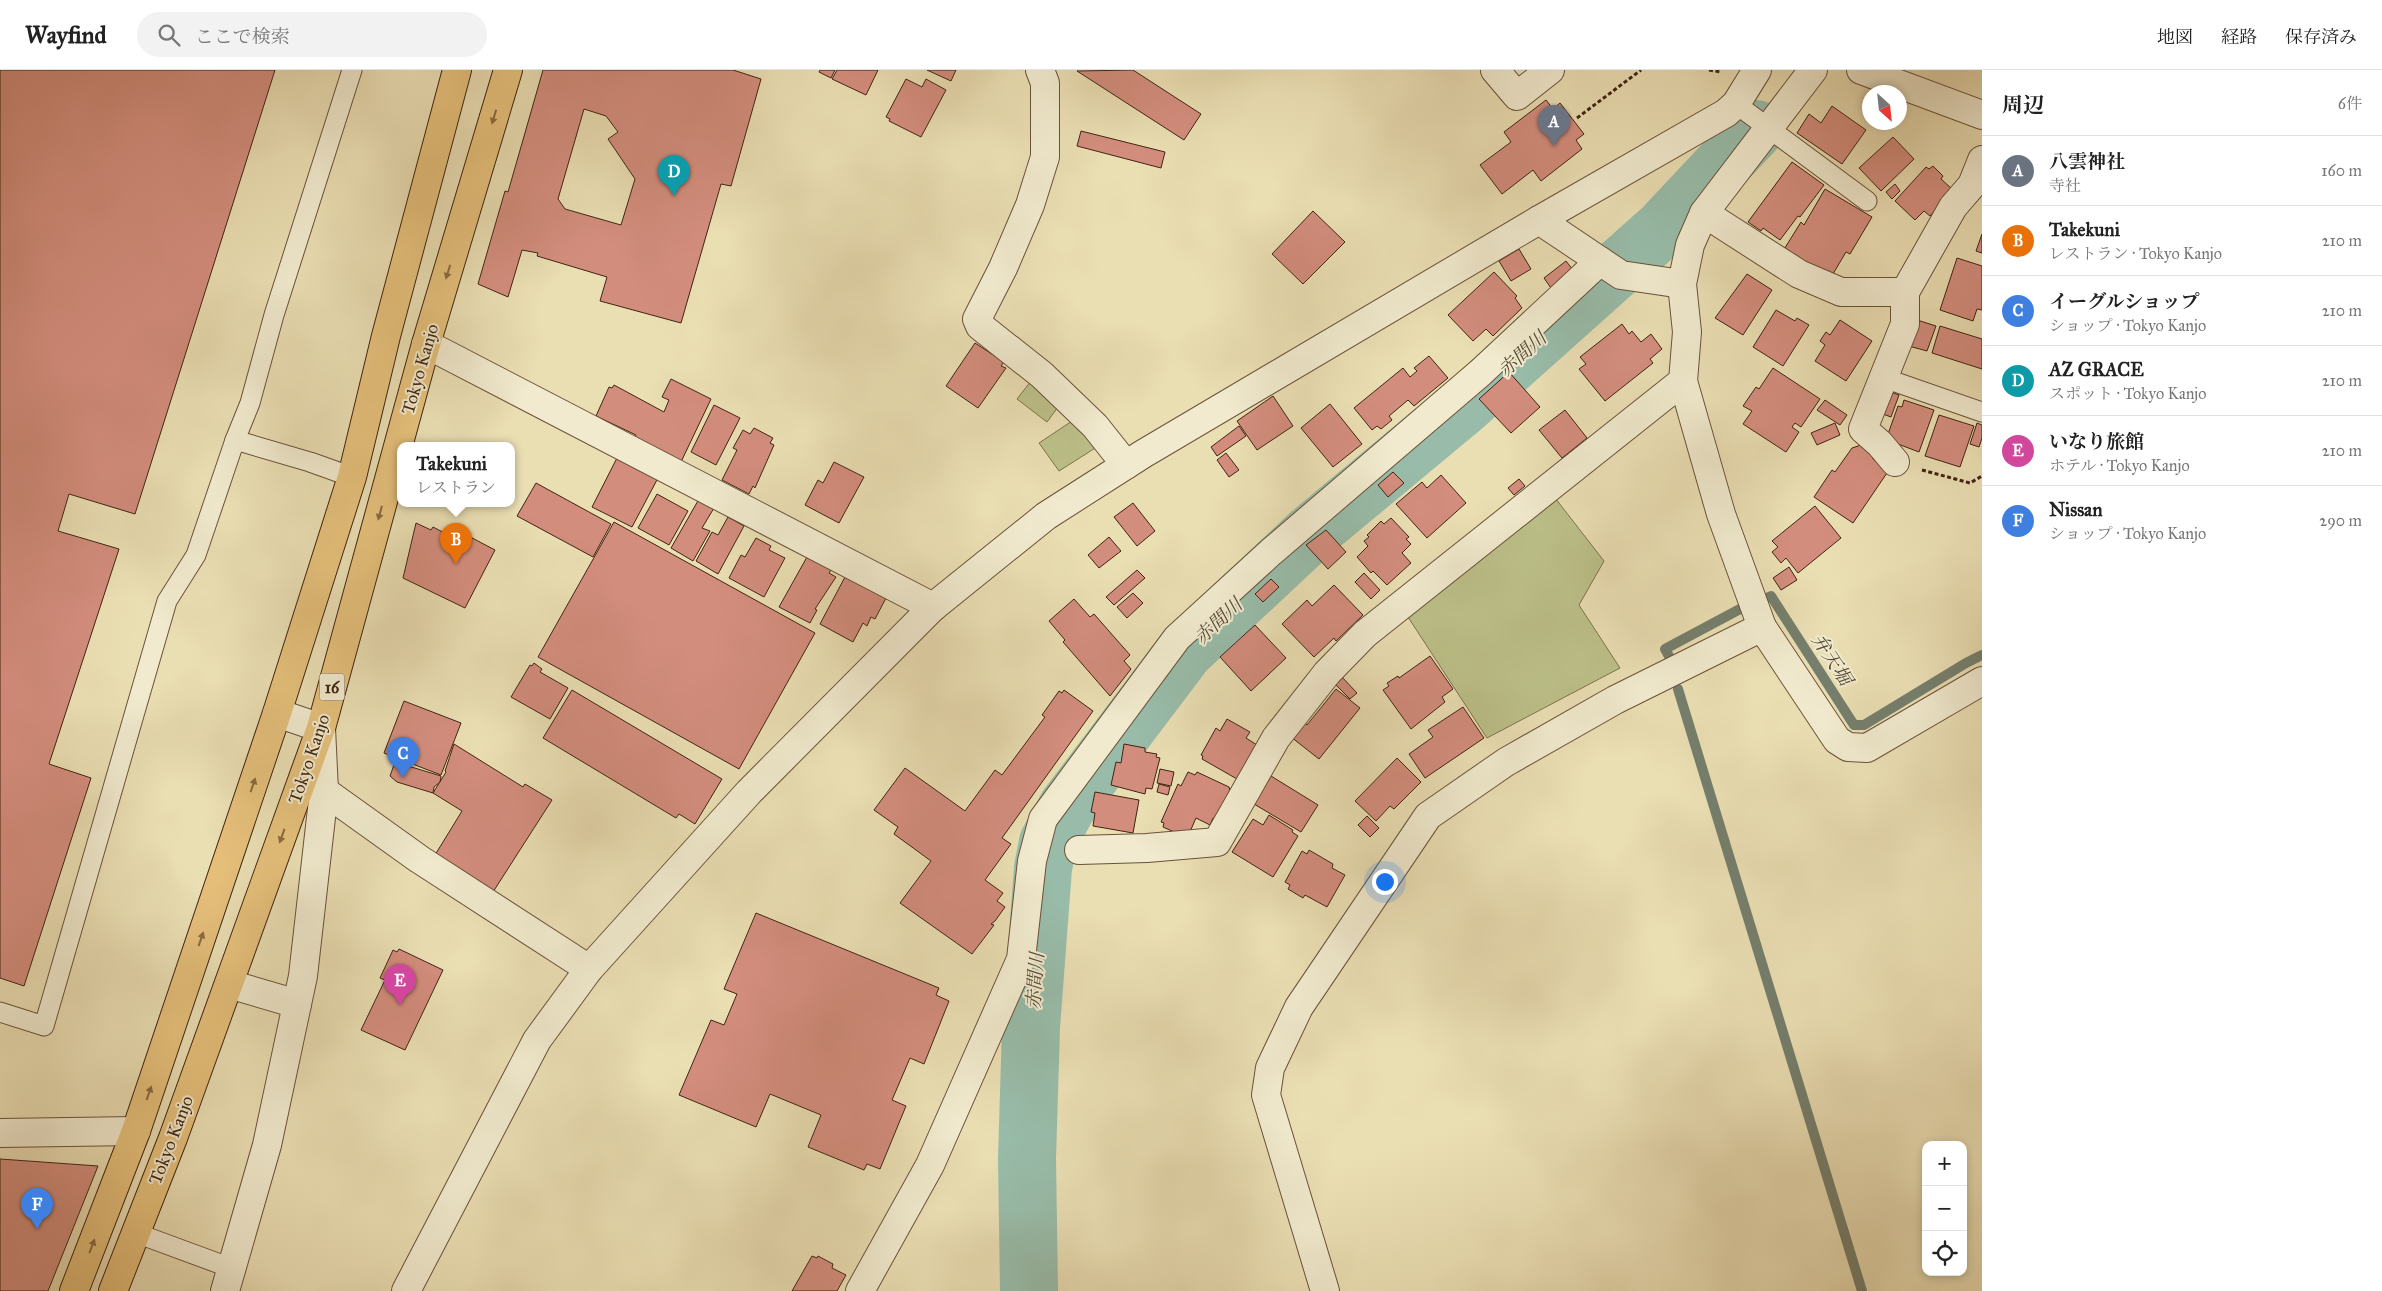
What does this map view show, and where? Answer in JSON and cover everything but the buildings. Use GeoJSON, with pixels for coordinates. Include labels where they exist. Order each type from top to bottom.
{"type":"FeatureCollection","features":[{"type":"Feature","properties":{"kind":"highway","name":"Tokyo Kanjo"},"geometry":{"type":"LineString","coordinates":[[74,1291],[136,1131],[277,713],[352,477],[386,336],[457,70]]}},
{"type":"Feature","properties":{"kind":"highway","name":"Tokyo Kanjo"},"geometry":{"type":"LineString","coordinates":[[399,442],[426,344],[508,70]]}},
{"type":"Feature","properties":{"kind":"highway","name":"Tokyo Kanjo"},"geometry":{"type":"LineString","coordinates":[[113,1291],[321,728],[397,450]]}},
{"type":"Feature","properties":{"kind":"street"},"geometry":{"type":"LineString","coordinates":[[1040,70],[1045,83],[1045,157],[1030,205],[1003,268],[977,319],[980,326],[1042,375],[1095,426],[1126,465]]}},
{"type":"Feature","properties":{"kind":"street"},"geometry":{"type":"LineString","coordinates":[[1495,70],[1517,96],[1550,70]]}},
{"type":"Feature","properties":{"kind":"street"},"geometry":{"type":"LineString","coordinates":[[406,1291],[537,1040],[589,970],[749,792],[933,607],[1046,516],[1126,465],[1539,220],[1708,125],[1736,104],[1757,70]]}},
{"type":"Feature","properties":{"kind":"street"},"geometry":{"type":"LineString","coordinates":[[1813,70],[1704,213],[1690,246],[1682,284],[1687,332],[1683,382],[1721,514],[1757,611],[1837,740],[1848,747],[1867,748],[1982,681]]}},
{"type":"Feature","properties":{"kind":"street"},"geometry":{"type":"LineString","coordinates":[[1861,70],[1982,114]]}},
{"type":"Feature","properties":{"kind":"street"},"geometry":{"type":"LineString","coordinates":[[1895,462],[1880,444],[1863,429],[1905,324],[1906,292],[1953,207],[1972,185],[1982,160]]}},
{"type":"Feature","properties":{"kind":"street"},"geometry":{"type":"LineString","coordinates":[[1704,213],[1799,274],[1841,292],[1906,292]]}},
{"type":"Feature","properties":{"kind":"street"},"geometry":{"type":"LineString","coordinates":[[1539,220],[1610,267],[1682,284]]}},
{"type":"Feature","properties":{"kind":"street"},"geometry":{"type":"LineString","coordinates":[[860,1291],[930,1165],[1021,959],[1032,861],[1043,819],[1177,638],[1279,546],[1480,373],[1610,267]]}},
{"type":"Feature","properties":{"kind":"street"},"geometry":{"type":"LineString","coordinates":[[426,344],[933,607]]}},
{"type":"Feature","properties":{"kind":"street"},"geometry":{"type":"LineString","coordinates":[[1079,850],[1147,848],[1217,842],[1276,738],[1326,673],[1365,634],[1683,382]]}},
{"type":"Feature","properties":{"kind":"street"},"geometry":{"type":"LineString","coordinates":[[1325,1291],[1266,1095],[1270,1068],[1305,999],[1428,816],[1506,762],[1615,700],[1757,611]]}},
{"type":"Feature","properties":{"kind":"street"},"geometry":{"type":"LineString","coordinates":[[228,1279],[267,1145],[304,976],[324,791],[321,728],[277,713]]}},
{"type":"Feature","properties":{"kind":"street"},"geometry":{"type":"LineString","coordinates":[[324,791],[418,858],[589,970]]}},
{"type":"Feature","properties":{"kind":"street"},"geometry":{"type":"LineString","coordinates":[[228,984],[297,1004]]}},
{"type":"Feature","properties":{"kind":"street"},"geometry":{"type":"LineString","coordinates":[[0,1133],[136,1131]]}},
{"type":"Feature","properties":{"kind":"lane"},"geometry":{"type":"LineString","coordinates":[[0,1012],[44,1026],[167,601],[196,555],[235,440],[250,403],[274,315],[352,70]]}},
{"type":"Feature","properties":{"kind":"lane"},"geometry":{"type":"LineString","coordinates":[[1736,104],[1770,127],[1867,201]]}},
{"type":"Feature","properties":{"kind":"lane"},"geometry":{"type":"LineString","coordinates":[[1884,378],[1982,412]]}},
{"type":"Feature","properties":{"kind":"lane"},"geometry":{"type":"LineString","coordinates":[[235,440],[310,462],[352,477]]}},
{"type":"Feature","properties":{"kind":"lane"},"geometry":{"type":"LineString","coordinates":[[136,1233],[228,1279]]}},
{"type":"Feature","properties":{"kind":"path"},"geometry":{"type":"LineString","coordinates":[[1577,118],[1641,70]]}},
{"type":"Feature","properties":{"kind":"path"},"geometry":{"type":"LineString","coordinates":[[1895,462],[1970,483],[1982,476]]}},
{"type":"Feature","properties":{"kind":"green space"},"geometry":{"type":"Polygon","coordinates":[[[1031,381],[1061,403],[1047,422],[1017,399],[1031,381]]]}},
{"type":"Feature","properties":{"kind":"green space"},"geometry":{"type":"Polygon","coordinates":[[[1075,419],[1100,445],[1059,471],[1039,443],[1075,419]]]}},
{"type":"Feature","properties":{"kind":"green space"},"geometry":{"type":"Polygon","coordinates":[[[1552,494],[1604,561],[1579,605],[1620,668],[1487,738],[1404,611],[1552,494]]]}},
{"type":"Feature","properties":{"kind":"waterway","name":"赤間川"},"geometry":{"type":"LineString","coordinates":[[1029,1291],[1027,1159],[1031,1027],[1043,868],[1048,842],[1067,807],[1185,651],[1311,533],[1465,405],[1663,228],[1756,129]]}},
{"type":"Feature","properties":{"kind":"waterway","name":"弁天堀"},"geometry":{"type":"LineString","coordinates":[[1670,658],[1665,649],[1740,609],[1771,596],[1854,725],[1864,725],[1982,655]]}},
{"type":"Feature","properties":{"kind":"waterway"},"geometry":{"type":"LineString","coordinates":[[1678,689],[1862,1291]]}},
{"type":"Feature","properties":{"kind":"place","name":"八雲神社"},"geometry":{"type":"Point","coordinates":[1554,146]}},
{"type":"Feature","properties":{"kind":"place","name":"AZ GRACE"},"geometry":{"type":"Point","coordinates":[674,196]}},
{"type":"Feature","properties":{"kind":"place","name":"Takekuni"},"geometry":{"type":"Point","coordinates":[456,564]}},
{"type":"Feature","properties":{"kind":"place","name":"イーグルショップ"},"geometry":{"type":"Point","coordinates":[403,778]}},
{"type":"Feature","properties":{"kind":"place","name":"いなり旅館"},"geometry":{"type":"Point","coordinates":[400,1005]}},
{"type":"Feature","properties":{"kind":"place","name":"Nissan"},"geometry":{"type":"Point","coordinates":[37,1229]}}]}
